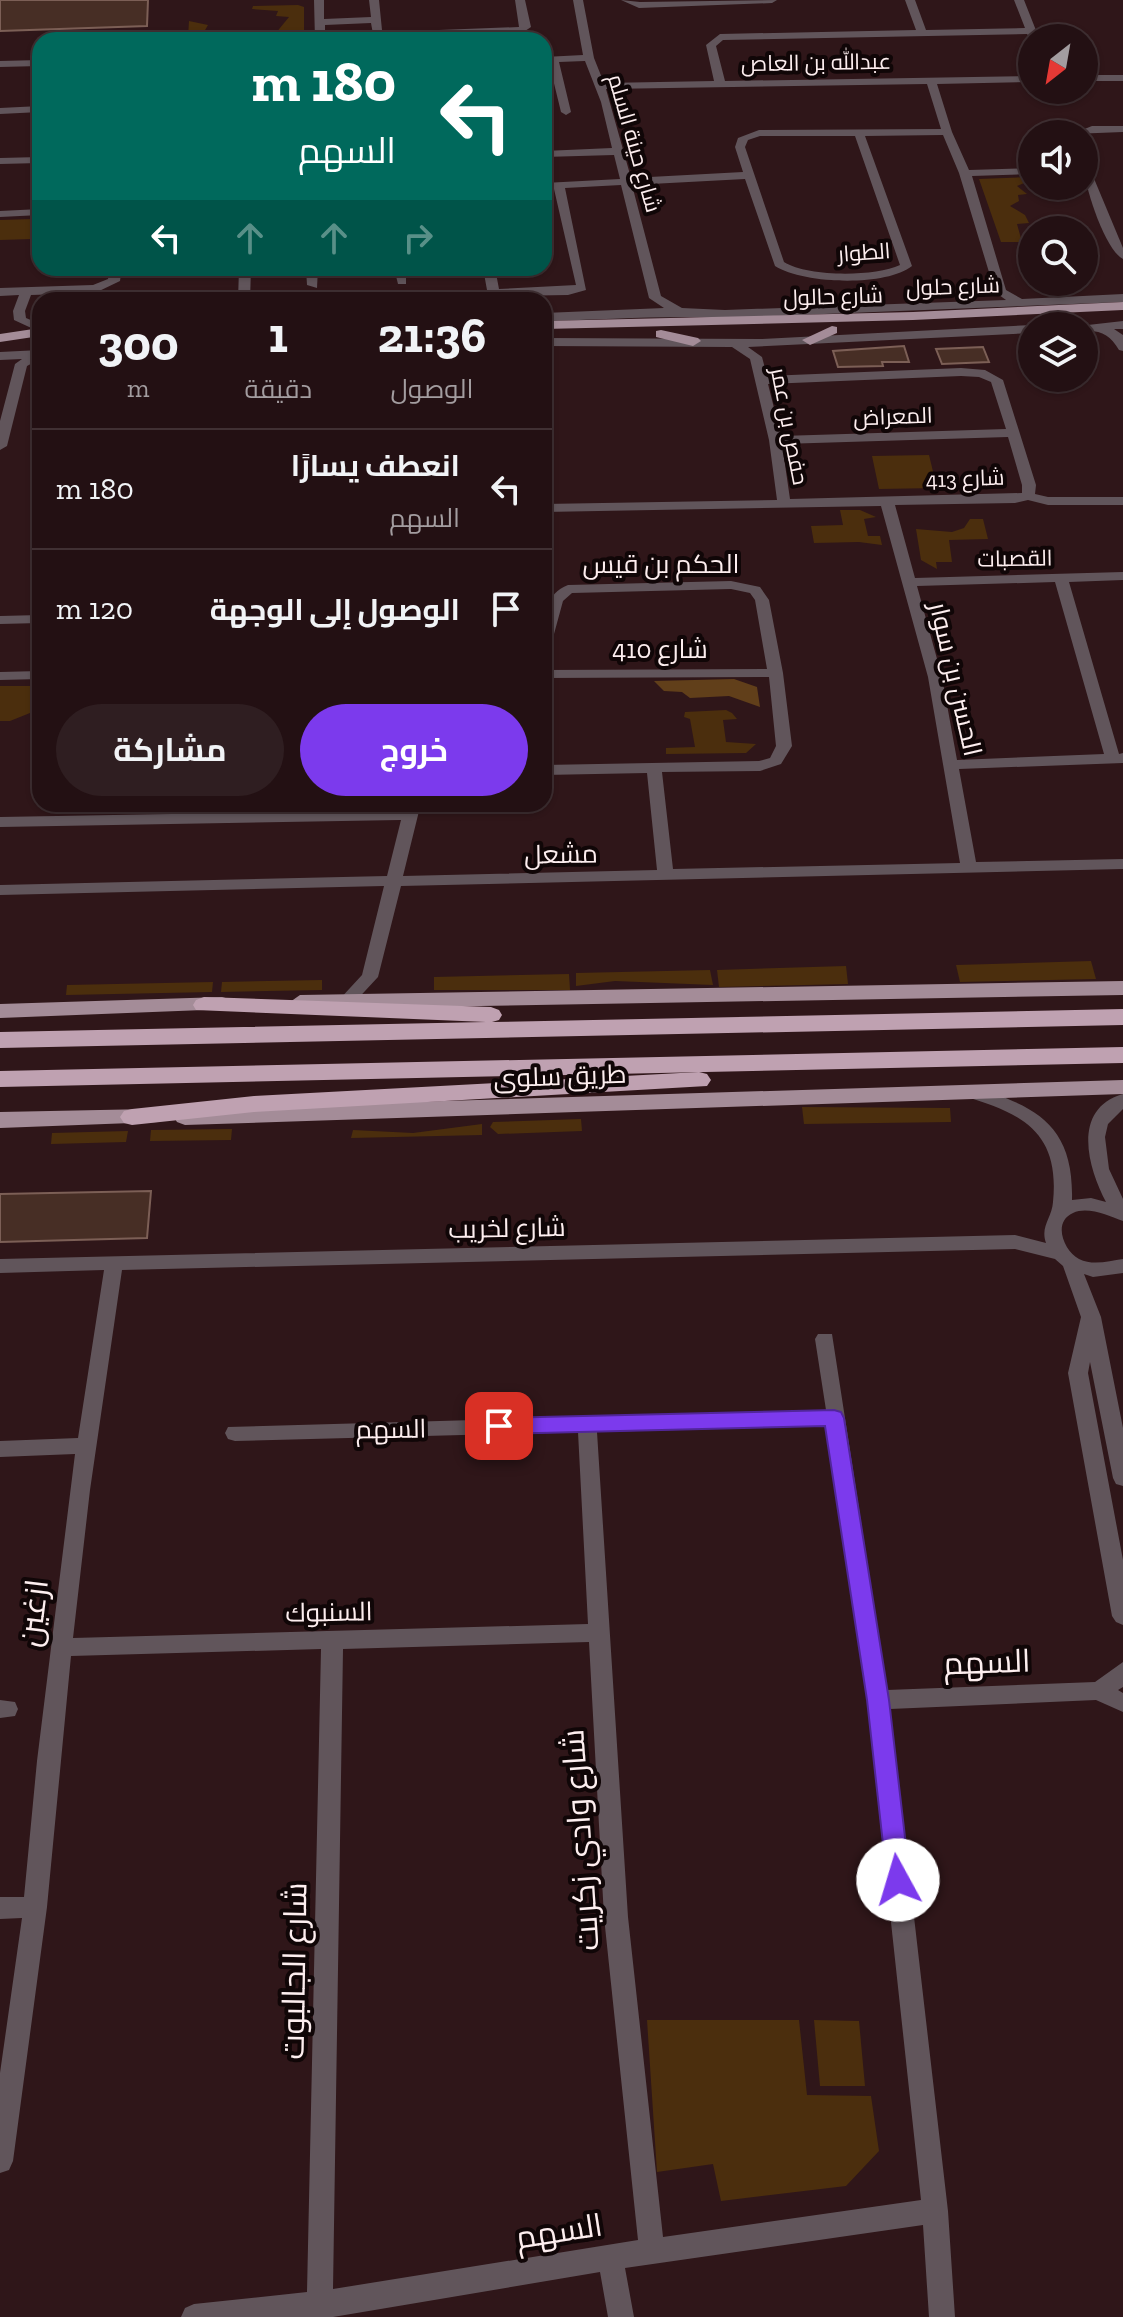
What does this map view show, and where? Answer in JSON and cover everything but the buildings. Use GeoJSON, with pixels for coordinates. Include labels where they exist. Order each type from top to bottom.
{"type":"FeatureCollection","features":[{"type":"Feature","properties":{"kind":"highway"},"geometry":{"type":"LineString","coordinates":[[204,1005],[612,1018],[725,1025]]}},
{"type":"Feature","properties":{"kind":"highway","name":"طريق سلوى"},"geometry":{"type":"LineString","coordinates":[[0,1040],[1123,1017]]}},
{"type":"Feature","properties":{"kind":"highway","name":"طريق سلوى"},"geometry":{"type":"LineString","coordinates":[[0,1079],[1123,1055]]}},
{"type":"Feature","properties":{"kind":"highway"},"geometry":{"type":"LineString","coordinates":[[132,1117],[254,1104],[698,1080],[865,1061]]}},
{"type":"Feature","properties":{"kind":"main road","name":"شارع حالول"},"geometry":{"type":"LineString","coordinates":[[552,325],[913,316],[1123,306]]}},
{"type":"Feature","properties":{"kind":"main road"},"geometry":{"type":"LineString","coordinates":[[877,309],[913,316]]}},
{"type":"Feature","properties":{"kind":"main road"},"geometry":{"type":"LineString","coordinates":[[0,330],[32,330]]}},
{"type":"Feature","properties":{"kind":"main road"},"geometry":{"type":"LineString","coordinates":[[810,340],[832,330]]}},
{"type":"Feature","properties":{"kind":"main road","name":"شارع حالول"},"geometry":{"type":"LineString","coordinates":[[552,341],[661,334],[832,330],[1122,332]]}},
{"type":"Feature","properties":{"kind":"main road"},"geometry":{"type":"LineString","coordinates":[[0,338],[32,332]]}},
{"type":"Feature","properties":{"kind":"main road"},"geometry":{"type":"LineString","coordinates":[[661,334],[693,341]]}},
{"type":"Feature","properties":{"kind":"main road"},"geometry":{"type":"LineString","coordinates":[[1,354],[32,352]]}},
{"type":"Feature","properties":{"kind":"main road"},"geometry":{"type":"LineString","coordinates":[[0,1011],[392,1000],[1123,988]]}},
{"type":"Feature","properties":{"kind":"main road","name":"طريق سلوى"},"geometry":{"type":"LineString","coordinates":[[0,1120],[261,1116],[1123,1087]]}},
{"type":"Feature","properties":{"kind":"street"},"geometry":{"type":"LineString","coordinates":[[319,0],[320,32]]}},
{"type":"Feature","properties":{"kind":"street"},"geometry":{"type":"LineString","coordinates":[[374,0],[377,32]]}},
{"type":"Feature","properties":{"kind":"street"},"geometry":{"type":"LineString","coordinates":[[486,32],[519,31],[526,27],[520,0]]}},
{"type":"Feature","properties":{"kind":"street","name":"شارع حينة السلم"},"geometry":{"type":"LineString","coordinates":[[578,0],[589,58],[620,151],[655,298]]}},
{"type":"Feature","properties":{"kind":"street"},"geometry":{"type":"LineString","coordinates":[[626,0],[639,5],[772,0]]}},
{"type":"Feature","properties":{"kind":"street"},"geometry":{"type":"LineString","coordinates":[[910,0],[922,32]]}},
{"type":"Feature","properties":{"kind":"street"},"geometry":{"type":"LineString","coordinates":[[1019,0],[1028,24]]}},
{"type":"Feature","properties":{"kind":"street"},"geometry":{"type":"LineString","coordinates":[[319,21],[376,20]]}},
{"type":"Feature","properties":{"kind":"street"},"geometry":{"type":"LineString","coordinates":[[720,83],[711,45],[720,37],[922,32],[1018,35]]}},
{"type":"Feature","properties":{"kind":"street"},"geometry":{"type":"LineString","coordinates":[[552,60],[589,58]]}},
{"type":"Feature","properties":{"kind":"street"},"geometry":{"type":"LineString","coordinates":[[0,64],[32,63]]}},
{"type":"Feature","properties":{"kind":"street"},"geometry":{"type":"LineString","coordinates":[[552,69],[566,112]]}},
{"type":"Feature","properties":{"kind":"street"},"geometry":{"type":"LineString","coordinates":[[1098,78],[1123,78]]}},
{"type":"Feature","properties":{"kind":"street","name":"عبدالله بن العاص"},"geometry":{"type":"LineString","coordinates":[[600,86],[1018,79]]}},
{"type":"Feature","properties":{"kind":"street"},"geometry":{"type":"LineString","coordinates":[[931,81],[947,132],[965,173],[1001,292],[1023,303]]}},
{"type":"Feature","properties":{"kind":"street"},"geometry":{"type":"LineString","coordinates":[[0,111],[32,109]]}},
{"type":"Feature","properties":{"kind":"street"},"geometry":{"type":"LineString","coordinates":[[1098,129],[1123,129]]}},
{"type":"Feature","properties":{"kind":"street","name":"الطوار"},"geometry":{"type":"LineString","coordinates":[[859,133],[906,262],[902,270],[885,274],[806,275],[782,269],[739,142],[749,135],[859,133],[947,132]]}},
{"type":"Feature","properties":{"kind":"street"},"geometry":{"type":"LineString","coordinates":[[552,154],[620,151]]}},
{"type":"Feature","properties":{"kind":"street"},"geometry":{"type":"LineString","coordinates":[[0,161],[32,160]]}},
{"type":"Feature","properties":{"kind":"street"},"geometry":{"type":"LineString","coordinates":[[965,173],[1018,171]]}},
{"type":"Feature","properties":{"kind":"street"},"geometry":{"type":"LineString","coordinates":[[552,185],[749,175]]}},
{"type":"Feature","properties":{"kind":"street"},"geometry":{"type":"LineString","coordinates":[[534,292],[575,291],[582,287],[559,185]]}},
{"type":"Feature","properties":{"kind":"street"},"geometry":{"type":"LineString","coordinates":[[1098,200],[1123,255]]}},
{"type":"Feature","properties":{"kind":"street"},"geometry":{"type":"LineString","coordinates":[[0,214],[32,212]]}},
{"type":"Feature","properties":{"kind":"street"},"geometry":{"type":"LineString","coordinates":[[0,292],[99,289],[114,281],[115,276]]}},
{"type":"Feature","properties":{"kind":"street"},"geometry":{"type":"LineString","coordinates":[[312,276],[313,285]]}},
{"type":"Feature","properties":{"kind":"street"},"geometry":{"type":"LineString","coordinates":[[26,292],[19,311],[20,320],[32,326]]}},
{"type":"Feature","properties":{"kind":"street"},"geometry":{"type":"LineString","coordinates":[[992,305],[1001,292]]}},
{"type":"Feature","properties":{"kind":"street"},"geometry":{"type":"LineString","coordinates":[[642,312],[655,298],[679,311]]}},
{"type":"Feature","properties":{"kind":"street","name":"شارع حلول"},"geometry":{"type":"LineString","coordinates":[[552,317],[679,311],[725,314],[877,309],[1123,298]]}},
{"type":"Feature","properties":{"kind":"street"},"geometry":{"type":"LineString","coordinates":[[1098,328],[1122,332]]}},
{"type":"Feature","properties":{"kind":"street","name":"شارع حلول"},"geometry":{"type":"LineString","coordinates":[[552,341],[733,343],[1018,330]]}},
{"type":"Feature","properties":{"kind":"street","name":"حفص بن عمر"},"geometry":{"type":"LineString","coordinates":[[756,357],[767,342]]}},
{"type":"Feature","properties":{"kind":"street","name":"حفص بن عمر"},"geometry":{"type":"LineString","coordinates":[[733,343],[756,357],[775,440],[784,503]]}},
{"type":"Feature","properties":{"kind":"street"},"geometry":{"type":"LineString","coordinates":[[1,354],[21,364]]}},
{"type":"Feature","properties":{"kind":"street"},"geometry":{"type":"LineString","coordinates":[[0,446],[7,394],[21,364],[32,357]]}},
{"type":"Feature","properties":{"kind":"street","name":"شارع 413"},"geometry":{"type":"LineString","coordinates":[[552,508],[1015,499],[1028,496],[1029,485],[997,380],[981,373],[762,380]]}},
{"type":"Feature","properties":{"kind":"street","name":"المعراض"},"geometry":{"type":"LineString","coordinates":[[775,440],[1012,433]]}},
{"type":"Feature","properties":{"kind":"street"},"geometry":{"type":"LineString","coordinates":[[1028,496],[1048,501],[1123,501]]}},
{"type":"Feature","properties":{"kind":"street","name":"الحسن بن سوار"},"geometry":{"type":"LineString","coordinates":[[887,502],[935,677],[969,868]]}},
{"type":"Feature","properties":{"kind":"street","name":"القصبات"},"geometry":{"type":"LineString","coordinates":[[908,582],[1123,576]]}},
{"type":"Feature","properties":{"kind":"street"},"geometry":{"type":"LineString","coordinates":[[952,765],[1118,758],[1061,579]]}},
{"type":"Feature","properties":{"kind":"street","name":"الحكم بن قيس"},"geometry":{"type":"LineString","coordinates":[[552,615],[556,600],[568,589],[741,585],[760,594],[776,673],[784,746],[776,761],[760,766],[552,770]]}},
{"type":"Feature","properties":{"kind":"street"},"geometry":{"type":"LineString","coordinates":[[0,620],[32,619]]}},
{"type":"Feature","properties":{"kind":"street","name":"شارع 410"},"geometry":{"type":"LineString","coordinates":[[552,674],[776,673]]}},
{"type":"Feature","properties":{"kind":"street"},"geometry":{"type":"LineString","coordinates":[[0,676],[32,675]]}},
{"type":"Feature","properties":{"kind":"street"},"geometry":{"type":"LineString","coordinates":[[654,770],[666,876]]}},
{"type":"Feature","properties":{"kind":"street"},"geometry":{"type":"LineString","coordinates":[[0,822],[112,812]]}},
{"type":"Feature","properties":{"kind":"street"},"geometry":{"type":"LineString","coordinates":[[346,1001],[370,977],[411,812]]}},
{"type":"Feature","properties":{"kind":"street","name":"مشعل"},"geometry":{"type":"LineString","coordinates":[[0,890],[1123,864]]}},
{"type":"Feature","properties":{"kind":"street"},"geometry":{"type":"LineString","coordinates":[[370,977],[392,1000]]}},
{"type":"Feature","properties":{"kind":"street"},"geometry":{"type":"LineString","coordinates":[[969,1092],[1021,1110],[1044,1127],[1055,1141],[1064,1196],[1050,1238],[1065,1258],[1091,1317],[1123,1478]]}},
{"type":"Feature","properties":{"kind":"street"},"geometry":{"type":"LineString","coordinates":[[1123,1100],[1098,1120],[1094,1144],[1111,1197],[1123,1214]]}},
{"type":"Feature","properties":{"kind":"street"},"geometry":{"type":"LineString","coordinates":[[1057,1216],[1090,1204],[1123,1214]]}},
{"type":"Feature","properties":{"kind":"street","name":"شارع لخريب"},"geometry":{"type":"LineString","coordinates":[[1015,1242],[1057,1216]]}},
{"type":"Feature","properties":{"kind":"street","name":"شارع لخريب"},"geometry":{"type":"LineString","coordinates":[[0,1266],[1015,1242],[1091,1269],[1123,1266]]}},
{"type":"Feature","properties":{"kind":"street","name":"ازغين"},"geometry":{"type":"LineString","coordinates":[[0,2161],[35,1907],[61,1647],[86,1446],[114,1264]]}},
{"type":"Feature","properties":{"kind":"street"},"geometry":{"type":"LineString","coordinates":[[1091,1317],[1078,1373],[1123,1616]]}},
{"type":"Feature","properties":{"kind":"street"},"geometry":{"type":"LineString","coordinates":[[825,1339],[834,1418],[878,1700],[935,2211],[942,2317]]}},
{"type":"Feature","properties":{"kind":"street","name":"السهم"},"geometry":{"type":"LineString","coordinates":[[235,1433],[834,1418]]}},
{"type":"Feature","properties":{"kind":"street","name":"شارع وادي زكريت"},"geometry":{"type":"LineString","coordinates":[[587,1424],[616,1917],[652,2251]]}},
{"type":"Feature","properties":{"kind":"street"},"geometry":{"type":"LineString","coordinates":[[0,1449],[86,1446]]}},
{"type":"Feature","properties":{"kind":"street","name":"السنبوك"},"geometry":{"type":"LineString","coordinates":[[61,1647],[599,1633]]}},
{"type":"Feature","properties":{"kind":"street","name":"شارع الجالبوت"},"geometry":{"type":"LineString","coordinates":[[320,2311],[332,1640]]}},
{"type":"Feature","properties":{"kind":"street"},"geometry":{"type":"LineString","coordinates":[[1098,1691],[1118,1679],[1123,1671]]}},
{"type":"Feature","properties":{"kind":"street","name":"السهم"},"geometry":{"type":"LineString","coordinates":[[878,1700],[1098,1691],[1123,1703]]}},
{"type":"Feature","properties":{"kind":"street"},"geometry":{"type":"LineString","coordinates":[[0,1908],[35,1907]]}},
{"type":"Feature","properties":{"kind":"street","name":"السهم"},"geometry":{"type":"LineString","coordinates":[[194,2317],[320,2311],[610,2257],[935,2211]]}},
{"type":"Feature","properties":{"kind":"street"},"geometry":{"type":"LineString","coordinates":[[610,2257],[621,2317]]}},
{"type":"Feature","properties":{"kind":"shaded area"},"geometry":{"type":"Polygon","coordinates":[[[253,6],[304,7],[304,32],[277,32],[289,17],[276,16],[278,11],[252,9],[253,6]]]}},
{"type":"Feature","properties":{"kind":"shaded area"},"geometry":{"type":"Polygon","coordinates":[[[189,21],[208,25],[204,32],[188,32],[189,21]]]}},
{"type":"Feature","properties":{"kind":"shaded area"},"geometry":{"type":"Polygon","coordinates":[[[1018,177],[1019,201],[1010,206],[1026,216],[1018,216],[1018,242],[1001,242],[979,179],[1018,177]]]}},
{"type":"Feature","properties":{"kind":"shaded area"},"geometry":{"type":"Polygon","coordinates":[[[32,219],[32,239],[0,240],[0,220],[32,219]]]}},
{"type":"Feature","properties":{"kind":"shaded area"},"geometry":{"type":"Polygon","coordinates":[[[929,455],[937,488],[879,489],[872,456],[929,455]]]}},
{"type":"Feature","properties":{"kind":"shaded area"},"geometry":{"type":"Polygon","coordinates":[[[840,510],[860,510],[876,517],[864,519],[868,536],[880,536],[882,545],[814,543],[811,526],[843,525],[840,510]]]}},
{"type":"Feature","properties":{"kind":"shaded area"},"geometry":{"type":"Polygon","coordinates":[[[970,519],[983,519],[988,539],[949,540],[952,562],[936,562],[937,569],[921,560],[916,529],[952,532],[964,528],[970,519]]]}},
{"type":"Feature","properties":{"kind":"shaded area"},"geometry":{"type":"Polygon","coordinates":[[[734,679],[757,687],[760,707],[729,696],[690,698],[682,692],[664,691],[654,681],[734,679]]]}},
{"type":"Feature","properties":{"kind":"shaded area"},"geometry":{"type":"Polygon","coordinates":[[[0,686],[32,686],[32,712],[10,721],[0,721],[0,686]]]}},
{"type":"Feature","properties":{"kind":"shaded area"},"geometry":{"type":"Polygon","coordinates":[[[726,710],[737,719],[723,720],[726,742],[756,744],[746,753],[666,754],[666,748],[695,747],[690,719],[684,717],[685,712],[726,710]]]}},
{"type":"Feature","properties":{"kind":"shaded area"},"geometry":{"type":"Polygon","coordinates":[[[1091,961],[1096,979],[960,982],[956,965],[1091,961]]]}},
{"type":"Feature","properties":{"kind":"shaded area"},"geometry":{"type":"Polygon","coordinates":[[[846,966],[848,984],[719,987],[717,970],[846,966]]]}},
{"type":"Feature","properties":{"kind":"shaded area"},"geometry":{"type":"Polygon","coordinates":[[[710,970],[713,985],[615,981],[576,986],[576,973],[710,970]]]}},
{"type":"Feature","properties":{"kind":"shaded area"},"geometry":{"type":"Polygon","coordinates":[[[569,974],[570,990],[434,990],[434,977],[569,974]]]}},
{"type":"Feature","properties":{"kind":"shaded area"},"geometry":{"type":"Polygon","coordinates":[[[322,980],[322,990],[221,992],[222,982],[322,980]]]}},
{"type":"Feature","properties":{"kind":"shaded area"},"geometry":{"type":"Polygon","coordinates":[[[213,982],[212,992],[66,995],[67,985],[213,982]]]}},
{"type":"Feature","properties":{"kind":"shaded area"},"geometry":{"type":"Polygon","coordinates":[[[802,1107],[950,1108],[951,1122],[804,1124],[802,1107]]]}},
{"type":"Feature","properties":{"kind":"shaded area"},"geometry":{"type":"Polygon","coordinates":[[[581,1119],[582,1131],[498,1134],[490,1127],[493,1122],[581,1119]]]}},
{"type":"Feature","properties":{"kind":"shaded area"},"geometry":{"type":"Polygon","coordinates":[[[482,1124],[482,1135],[351,1138],[353,1130],[413,1133],[482,1124]]]}},
{"type":"Feature","properties":{"kind":"shaded area"},"geometry":{"type":"Polygon","coordinates":[[[232,1129],[231,1140],[150,1141],[151,1130],[232,1129]]]}},
{"type":"Feature","properties":{"kind":"shaded area"},"geometry":{"type":"Polygon","coordinates":[[[128,1131],[126,1142],[51,1144],[52,1133],[128,1131]]]}},
{"type":"Feature","properties":{"kind":"shaded area"},"geometry":{"type":"Polygon","coordinates":[[[647,2020],[799,2020],[807,2095],[871,2096],[879,2151],[846,2186],[721,2201],[713,2164],[657,2172],[647,2020]]]}},
{"type":"Feature","properties":{"kind":"shaded area"},"geometry":{"type":"Polygon","coordinates":[[[814,2020],[859,2021],[865,2086],[820,2086],[814,2020]]]}},
{"type":"Feature","properties":{"kind":"route"},"geometry":{"type":"LineString","coordinates":[[499,1426],[834,1418],[878,1700],[898,1880]]}}]}
